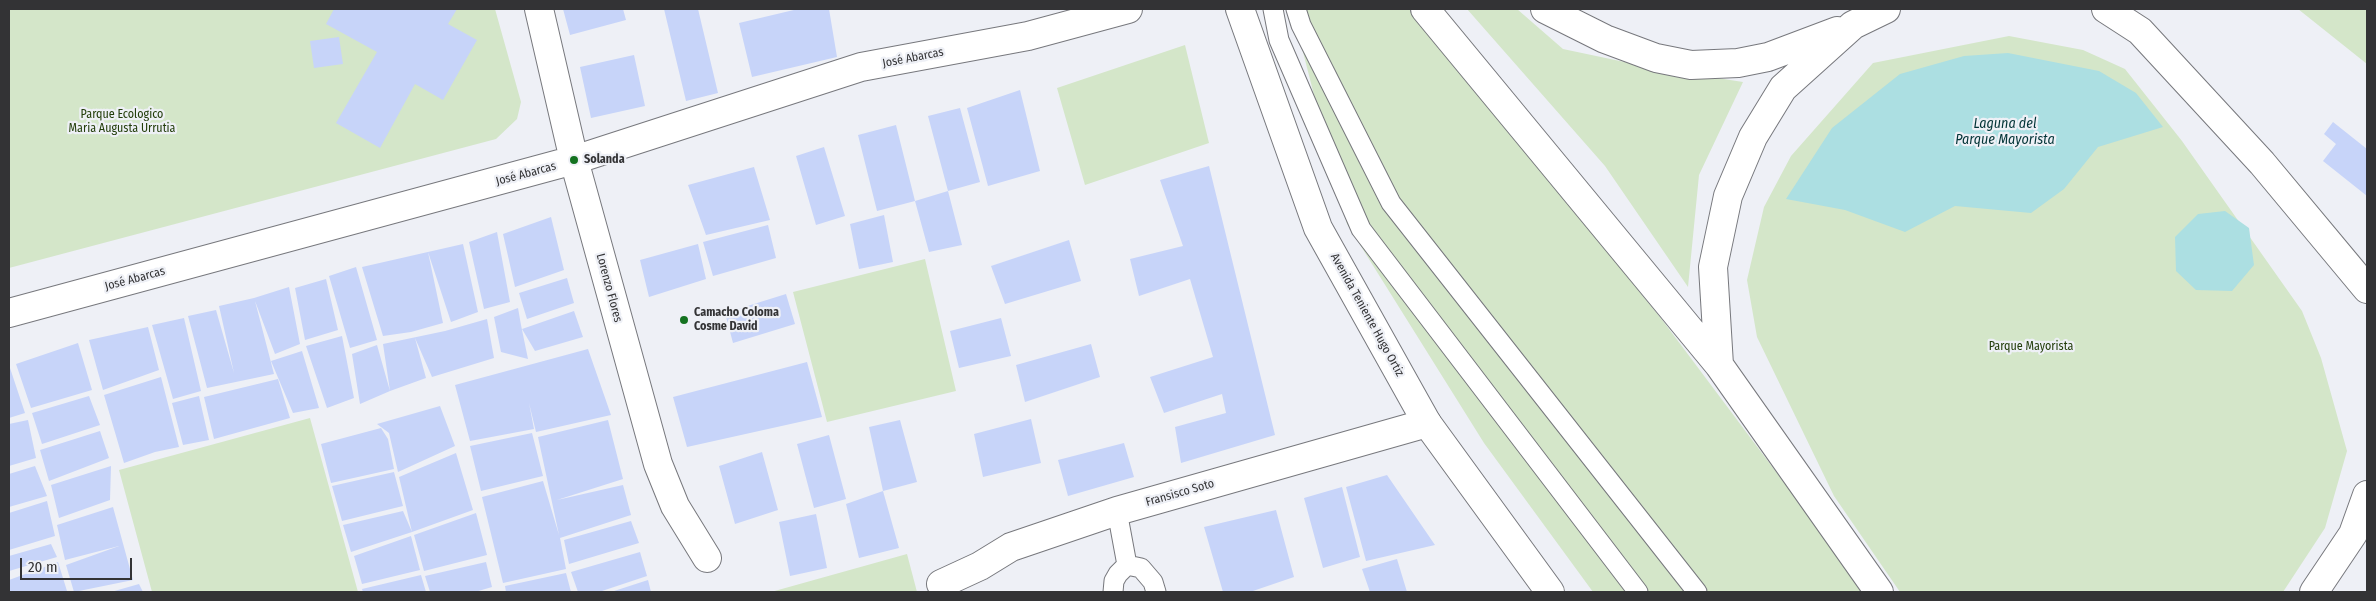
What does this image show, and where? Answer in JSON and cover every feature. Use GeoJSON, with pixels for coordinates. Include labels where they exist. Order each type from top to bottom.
{"type":"FeatureCollection","features":[{"type":"Feature","properties":{"kind":"main road","name":"Lorenzo Flores"},"geometry":{"type":"LineString","coordinates":[[540,9],[574,160],[658,464],[675,506],[707,558]]}},
{"type":"Feature","properties":{"kind":"main road","name":"José Abarcas"},"geometry":{"type":"LineString","coordinates":[[9,313],[574,160],[862,67],[1028,36],[1128,9]]}},
{"type":"Feature","properties":{"kind":"main road","name":"Avenida Teniente Hugo Ortiz"},"geometry":{"type":"LineString","coordinates":[[1240,9],[1318,228],[1427,422],[1550,592]]}},
{"type":"Feature","properties":{"kind":"main road"},"geometry":{"type":"LineString","coordinates":[[1425,9],[1719,365],[1879,592]]}},
{"type":"Feature","properties":{"kind":"main road"},"geometry":{"type":"LineString","coordinates":[[1545,9],[1605,39],[1656,58],[1691,65],[1738,63],[1768,57],[1853,25],[1886,9]]}},
{"type":"Feature","properties":{"kind":"main road"},"geometry":{"type":"LineString","coordinates":[[2106,9],[2140,31],[2262,163],[2367,289]]}},
{"type":"Feature","properties":{"kind":"main road"},"geometry":{"type":"LineString","coordinates":[[1719,365],[1714,267],[1728,196],[1753,138],[1783,88],[1853,25]]}},
{"type":"Feature","properties":{"kind":"main road","name":"Fransisco Soto"},"geometry":{"type":"LineString","coordinates":[[941,584],[980,566],[1011,546],[1117,511],[1427,422]]}},
{"type":"Feature","properties":{"kind":"main road"},"geometry":{"type":"LineString","coordinates":[[2314,592],[2360,529],[2367,495]]}},
{"type":"Feature","properties":{"kind":"lane"},"geometry":{"type":"LineString","coordinates":[[1273,9],[1279,40],[1361,229],[1638,592]]}},
{"type":"Feature","properties":{"kind":"lane"},"geometry":{"type":"LineString","coordinates":[[1296,9],[1301,25],[1391,203],[1697,592]]}},
{"type":"Feature","properties":{"kind":"lane"},"geometry":{"type":"LineString","coordinates":[[1117,511],[1127,565]]}},
{"type":"Feature","properties":{"kind":"lane"},"geometry":{"type":"LineString","coordinates":[[1113,592],[1114,581],[1127,565]]}},
{"type":"Feature","properties":{"kind":"lane"},"geometry":{"type":"LineString","coordinates":[[1127,565],[1141,568],[1153,582],[1156,592]]}},
{"type":"Feature","properties":{"kind":"green space","name":"Parque Ecologico Maria Augusta Urrutia"},"geometry":{"type":"Polygon","coordinates":[[[9,9],[495,9],[521,102],[517,119],[496,139],[9,268],[9,9]]]}},
{"type":"Feature","properties":{"kind":"green space"},"geometry":{"type":"Polygon","coordinates":[[[1292,9],[1427,9],[1575,212],[1660,317],[1866,592],[1593,592],[1484,443],[1347,224],[1292,9]]]}},
{"type":"Feature","properties":{"kind":"green space"},"geometry":{"type":"Polygon","coordinates":[[[1467,9],[1517,9],[1563,49],[1653,68],[1743,82],[1699,175],[1688,287],[1605,166],[1467,9]]]}},
{"type":"Feature","properties":{"kind":"green space"},"geometry":{"type":"Polygon","coordinates":[[[2298,9],[2367,9],[2367,64],[2298,9]]]}},
{"type":"Feature","properties":{"kind":"green space","name":"Parque Mayorista"},"geometry":{"type":"Polygon","coordinates":[[[2009,36],[2083,50],[2125,69],[2182,141],[2302,311],[2321,358],[2347,451],[2325,528],[2283,592],[1900,592],[1834,496],[1757,337],[1747,280],[1764,207],[1791,156],[1873,63],[2009,36]]]}},
{"type":"Feature","properties":{"kind":"green space"},"geometry":{"type":"Polygon","coordinates":[[[1185,45],[1209,143],[1085,185],[1057,88],[1185,45]]]}},
{"type":"Feature","properties":{"kind":"green space"},"geometry":{"type":"Polygon","coordinates":[[[925,259],[956,391],[827,422],[793,292],[925,259]]]}},
{"type":"Feature","properties":{"kind":"green space"},"geometry":{"type":"Polygon","coordinates":[[[310,418],[358,592],[152,592],[119,470],[310,418]]]}},
{"type":"Feature","properties":{"kind":"green space"},"geometry":{"type":"Polygon","coordinates":[[[907,554],[917,592],[771,592],[907,554]]]}},
{"type":"Feature","properties":{"kind":"water","name":"Laguna del Parque Mayorista"},"geometry":{"type":"Polygon","coordinates":[[[2008,53],[2099,71],[2136,93],[2163,127],[2098,147],[2064,189],[2031,213],[1955,206],[1905,232],[1845,210],[1786,199],[1832,128],[1900,74],[1964,56],[2008,53]]]}},
{"type":"Feature","properties":{"kind":"water"},"geometry":{"type":"Polygon","coordinates":[[[2225,211],[2249,228],[2254,265],[2232,291],[2196,290],[2176,271],[2175,237],[2198,214],[2225,211]]]}},
{"type":"Feature","properties":{"kind":"building"},"geometry":{"type":"Polygon","coordinates":[[[334,9],[457,9],[448,24],[477,40],[443,100],[415,84],[380,148],[336,123],[377,52],[326,24],[334,9]]]}},
{"type":"Feature","properties":{"kind":"building"},"geometry":{"type":"Polygon","coordinates":[[[563,9],[623,9],[626,20],[570,35],[563,9]]]}},
{"type":"Feature","properties":{"kind":"building"},"geometry":{"type":"Polygon","coordinates":[[[664,9],[698,9],[718,93],[686,101],[664,9]]]}},
{"type":"Feature","properties":{"kind":"building"},"geometry":{"type":"Polygon","coordinates":[[[798,9],[829,9],[837,57],[752,77],[739,23],[798,9]]]}},
{"type":"Feature","properties":{"kind":"building"},"geometry":{"type":"Polygon","coordinates":[[[339,37],[343,64],[314,68],[310,41],[339,37]]]}},
{"type":"Feature","properties":{"kind":"building"},"geometry":{"type":"Polygon","coordinates":[[[634,55],[645,106],[591,118],[580,67],[634,55]]]}},
{"type":"Feature","properties":{"kind":"building"},"geometry":{"type":"Polygon","coordinates":[[[1020,90],[1040,171],[988,186],[967,108],[1020,90]]]}},
{"type":"Feature","properties":{"kind":"building"},"geometry":{"type":"Polygon","coordinates":[[[960,108],[980,182],[948,191],[928,116],[960,108]]]}},
{"type":"Feature","properties":{"kind":"building"},"geometry":{"type":"Polygon","coordinates":[[[2333,122],[2367,149],[2367,196],[2323,161],[2336,144],[2324,134],[2333,122]]]}},
{"type":"Feature","properties":{"kind":"building"},"geometry":{"type":"Polygon","coordinates":[[[896,125],[915,201],[877,211],[858,135],[896,125]]]}},
{"type":"Feature","properties":{"kind":"building"},"geometry":{"type":"Polygon","coordinates":[[[824,147],[845,216],[816,225],[796,156],[824,147]]]}},
{"type":"Feature","properties":{"kind":"building"},"geometry":{"type":"Polygon","coordinates":[[[1209,166],[1275,435],[1181,463],[1175,427],[1226,413],[1222,394],[1164,413],[1150,377],[1213,357],[1190,279],[1139,296],[1130,259],[1183,246],[1160,180],[1209,166]]]}},
{"type":"Feature","properties":{"kind":"building"},"geometry":{"type":"Polygon","coordinates":[[[754,167],[770,220],[706,235],[688,185],[754,167]]]}},
{"type":"Feature","properties":{"kind":"building"},"geometry":{"type":"Polygon","coordinates":[[[948,191],[962,245],[929,252],[915,201],[948,191]]]}},
{"type":"Feature","properties":{"kind":"building"},"geometry":{"type":"Polygon","coordinates":[[[884,215],[893,262],[859,269],[850,224],[884,215]]]}},
{"type":"Feature","properties":{"kind":"building"},"geometry":{"type":"Polygon","coordinates":[[[551,217],[564,270],[515,287],[503,234],[551,217]]]}},
{"type":"Feature","properties":{"kind":"building"},"geometry":{"type":"Polygon","coordinates":[[[768,225],[776,258],[713,276],[703,242],[768,225]]]}},
{"type":"Feature","properties":{"kind":"building"},"geometry":{"type":"Polygon","coordinates":[[[497,232],[510,302],[484,309],[469,242],[497,232]]]}},
{"type":"Feature","properties":{"kind":"building"},"geometry":{"type":"Polygon","coordinates":[[[1069,240],[1081,281],[1005,304],[991,266],[1069,240]]]}},
{"type":"Feature","properties":{"kind":"building"},"geometry":{"type":"Polygon","coordinates":[[[463,244],[478,312],[451,322],[428,252],[443,323],[411,332],[383,336],[362,267],[463,244]]]}},
{"type":"Feature","properties":{"kind":"building"},"geometry":{"type":"Polygon","coordinates":[[[698,244],[706,279],[649,297],[640,260],[698,244]]]}},
{"type":"Feature","properties":{"kind":"building"},"geometry":{"type":"Polygon","coordinates":[[[356,267],[377,340],[350,348],[329,276],[356,267]]]}},
{"type":"Feature","properties":{"kind":"building"},"geometry":{"type":"Polygon","coordinates":[[[567,278],[574,303],[527,319],[519,293],[567,278]]]}},
{"type":"Feature","properties":{"kind":"building"},"geometry":{"type":"Polygon","coordinates":[[[326,279],[338,330],[305,340],[295,288],[326,279]]]}},
{"type":"Feature","properties":{"kind":"building"},"geometry":{"type":"Polygon","coordinates":[[[289,287],[300,344],[275,354],[255,301],[274,374],[207,388],[188,316],[216,310],[234,373],[219,306],[289,287]]]}},
{"type":"Feature","properties":{"kind":"building"},"geometry":{"type":"Polygon","coordinates":[[[786,294],[795,324],[733,343],[725,313],[786,294]]]}},
{"type":"Feature","properties":{"kind":"building"},"geometry":{"type":"Polygon","coordinates":[[[518,308],[528,359],[501,352],[494,317],[518,308]]]}},
{"type":"Feature","properties":{"kind":"building"},"geometry":{"type":"Polygon","coordinates":[[[574,311],[583,337],[535,351],[522,329],[574,311]]]}},
{"type":"Feature","properties":{"kind":"building"},"geometry":{"type":"Polygon","coordinates":[[[184,318],[201,391],[173,399],[152,325],[184,318]]]}},
{"type":"Feature","properties":{"kind":"building"},"geometry":{"type":"Polygon","coordinates":[[[1001,318],[1011,356],[959,368],[950,331],[1001,318]]]}},
{"type":"Feature","properties":{"kind":"building"},"geometry":{"type":"Polygon","coordinates":[[[487,319],[494,358],[432,377],[415,338],[426,378],[390,391],[383,344],[445,331],[487,319]]]}},
{"type":"Feature","properties":{"kind":"building"},"geometry":{"type":"Polygon","coordinates":[[[148,327],[159,370],[103,390],[89,340],[148,327]]]}},
{"type":"Feature","properties":{"kind":"building"},"geometry":{"type":"Polygon","coordinates":[[[342,336],[354,398],[327,408],[306,346],[342,336]]]}},
{"type":"Feature","properties":{"kind":"building"},"geometry":{"type":"Polygon","coordinates":[[[78,343],[92,390],[31,408],[16,364],[78,343]]]}},
{"type":"Feature","properties":{"kind":"building"},"geometry":{"type":"Polygon","coordinates":[[[1091,344],[1100,377],[1025,402],[1016,365],[1091,344]]]}},
{"type":"Feature","properties":{"kind":"building"},"geometry":{"type":"Polygon","coordinates":[[[377,345],[390,391],[360,404],[352,354],[377,345]]]}},
{"type":"Feature","properties":{"kind":"building"},"geometry":{"type":"Polygon","coordinates":[[[588,349],[611,415],[536,432],[529,403],[534,429],[470,441],[455,385],[588,349]]]}},
{"type":"Feature","properties":{"kind":"building"},"geometry":{"type":"Polygon","coordinates":[[[302,351],[319,408],[293,413],[271,361],[302,351]]]}},
{"type":"Feature","properties":{"kind":"building"},"geometry":{"type":"Polygon","coordinates":[[[807,362],[822,417],[687,447],[673,397],[807,362]]]}},
{"type":"Feature","properties":{"kind":"building"},"geometry":{"type":"Polygon","coordinates":[[[9,365],[25,413],[9,418],[9,365]]]}},
{"type":"Feature","properties":{"kind":"building"},"geometry":{"type":"Polygon","coordinates":[[[161,377],[179,447],[155,452],[124,463],[104,395],[161,377]]]}},
{"type":"Feature","properties":{"kind":"building"},"geometry":{"type":"Polygon","coordinates":[[[278,379],[290,418],[214,439],[204,397],[278,379]]]}},
{"type":"Feature","properties":{"kind":"building"},"geometry":{"type":"Polygon","coordinates":[[[89,396],[100,425],[42,444],[32,413],[89,396]]]}},
{"type":"Feature","properties":{"kind":"building"},"geometry":{"type":"Polygon","coordinates":[[[199,396],[209,440],[183,445],[172,403],[199,396]]]}},
{"type":"Feature","properties":{"kind":"building"},"geometry":{"type":"Polygon","coordinates":[[[440,406],[455,446],[398,472],[389,433],[377,424],[440,406]]]}},
{"type":"Feature","properties":{"kind":"building"},"geometry":{"type":"Polygon","coordinates":[[[1031,419],[1041,463],[983,477],[974,434],[1031,419]]]}},
{"type":"Feature","properties":{"kind":"building"},"geometry":{"type":"Polygon","coordinates":[[[28,420],[36,458],[9,466],[9,424],[28,420]]]}},
{"type":"Feature","properties":{"kind":"building"},"geometry":{"type":"Polygon","coordinates":[[[608,420],[623,479],[557,500],[623,485],[631,515],[560,538],[566,569],[503,583],[482,497],[543,481],[559,535],[538,437],[608,420]]]}},
{"type":"Feature","properties":{"kind":"building"},"geometry":{"type":"Polygon","coordinates":[[[900,420],[917,482],[883,491],[869,427],[900,420]]]}},
{"type":"Feature","properties":{"kind":"building"},"geometry":{"type":"Polygon","coordinates":[[[381,428],[388,439],[394,469],[331,483],[321,444],[381,428]]]}},
{"type":"Feature","properties":{"kind":"building"},"geometry":{"type":"Polygon","coordinates":[[[100,431],[109,458],[49,481],[40,450],[100,431]]]}},
{"type":"Feature","properties":{"kind":"building"},"geometry":{"type":"Polygon","coordinates":[[[532,433],[543,476],[481,491],[470,446],[532,433]]]}},
{"type":"Feature","properties":{"kind":"building"},"geometry":{"type":"Polygon","coordinates":[[[829,435],[846,499],[814,508],[797,444],[829,435]]]}},
{"type":"Feature","properties":{"kind":"building"},"geometry":{"type":"Polygon","coordinates":[[[1124,443],[1134,477],[1068,496],[1058,460],[1124,443]]]}},
{"type":"Feature","properties":{"kind":"building"},"geometry":{"type":"Polygon","coordinates":[[[762,452],[778,510],[735,524],[719,466],[762,452]]]}},
{"type":"Feature","properties":{"kind":"building"},"geometry":{"type":"Polygon","coordinates":[[[456,453],[473,510],[412,532],[399,477],[456,453]]]}},
{"type":"Feature","properties":{"kind":"building"},"geometry":{"type":"Polygon","coordinates":[[[35,466],[47,496],[9,507],[9,474],[35,466]]]}},
{"type":"Feature","properties":{"kind":"building"},"geometry":{"type":"Polygon","coordinates":[[[111,466],[110,500],[59,518],[51,485],[111,466]]]}},
{"type":"Feature","properties":{"kind":"building"},"geometry":{"type":"Polygon","coordinates":[[[394,472],[403,506],[342,521],[332,486],[394,472]]]}},
{"type":"Feature","properties":{"kind":"building"},"geometry":{"type":"Polygon","coordinates":[[[1387,475],[1435,545],[1366,561],[1346,487],[1387,475]]]}},
{"type":"Feature","properties":{"kind":"building"},"geometry":{"type":"Polygon","coordinates":[[[1342,487],[1360,557],[1323,568],[1304,498],[1342,487]]]}},
{"type":"Feature","properties":{"kind":"building"},"geometry":{"type":"Polygon","coordinates":[[[883,491],[899,548],[859,558],[846,504],[883,491]]]}},
{"type":"Feature","properties":{"kind":"building"},"geometry":{"type":"Polygon","coordinates":[[[47,501],[55,536],[9,550],[9,513],[47,501]]]}},
{"type":"Feature","properties":{"kind":"building"},"geometry":{"type":"Polygon","coordinates":[[[113,507],[133,580],[74,592],[66,565],[119,546],[65,560],[57,525],[113,507]]]}},
{"type":"Feature","properties":{"kind":"building"},"geometry":{"type":"Polygon","coordinates":[[[1276,510],[1294,577],[1250,592],[1223,592],[1204,527],[1276,510]]]}},
{"type":"Feature","properties":{"kind":"building"},"geometry":{"type":"Polygon","coordinates":[[[403,511],[412,532],[351,552],[343,525],[403,511]]]}},
{"type":"Feature","properties":{"kind":"building"},"geometry":{"type":"Polygon","coordinates":[[[476,513],[487,555],[424,571],[414,535],[476,513]]]}},
{"type":"Feature","properties":{"kind":"building"},"geometry":{"type":"Polygon","coordinates":[[[816,514],[827,568],[790,576],[779,522],[816,514]]]}},
{"type":"Feature","properties":{"kind":"building"},"geometry":{"type":"Polygon","coordinates":[[[631,521],[639,543],[569,564],[564,540],[631,521]]]}},
{"type":"Feature","properties":{"kind":"building"},"geometry":{"type":"Polygon","coordinates":[[[411,536],[420,570],[362,584],[354,556],[411,536]]]}},
{"type":"Feature","properties":{"kind":"building"},"geometry":{"type":"Polygon","coordinates":[[[51,544],[57,557],[9,571],[9,556],[51,544]]]}},
{"type":"Feature","properties":{"kind":"building"},"geometry":{"type":"Polygon","coordinates":[[[640,552],[647,576],[599,592],[578,592],[571,572],[640,552]]]}},
{"type":"Feature","properties":{"kind":"building"},"geometry":{"type":"Polygon","coordinates":[[[1397,559],[1407,592],[1370,592],[1362,569],[1397,559]]]}},
{"type":"Feature","properties":{"kind":"building"},"geometry":{"type":"Polygon","coordinates":[[[58,562],[67,591],[9,592],[9,580],[58,562]]]}},
{"type":"Feature","properties":{"kind":"building"},"geometry":{"type":"Polygon","coordinates":[[[486,562],[492,587],[475,592],[430,592],[425,576],[486,562]]]}},
{"type":"Feature","properties":{"kind":"building"},"geometry":{"type":"Polygon","coordinates":[[[566,573],[571,592],[506,592],[505,586],[566,573]]]}},
{"type":"Feature","properties":{"kind":"building"},"geometry":{"type":"Polygon","coordinates":[[[421,575],[426,592],[363,592],[362,589],[421,575]]]}},
{"type":"Feature","properties":{"kind":"building"},"geometry":{"type":"Polygon","coordinates":[[[648,580],[651,592],[611,592],[648,580]]]}},
{"type":"Feature","properties":{"kind":"building"},"geometry":{"type":"Polygon","coordinates":[[[139,584],[143,592],[111,592],[139,584]]]}},
{"type":"Feature","properties":{"kind":"place","name":"Solanda"},"geometry":{"type":"Point","coordinates":[574,160]}},
{"type":"Feature","properties":{"kind":"place","name":"Camacho Coloma Cosme David"},"geometry":{"type":"Point","coordinates":[684,320]}}]}
